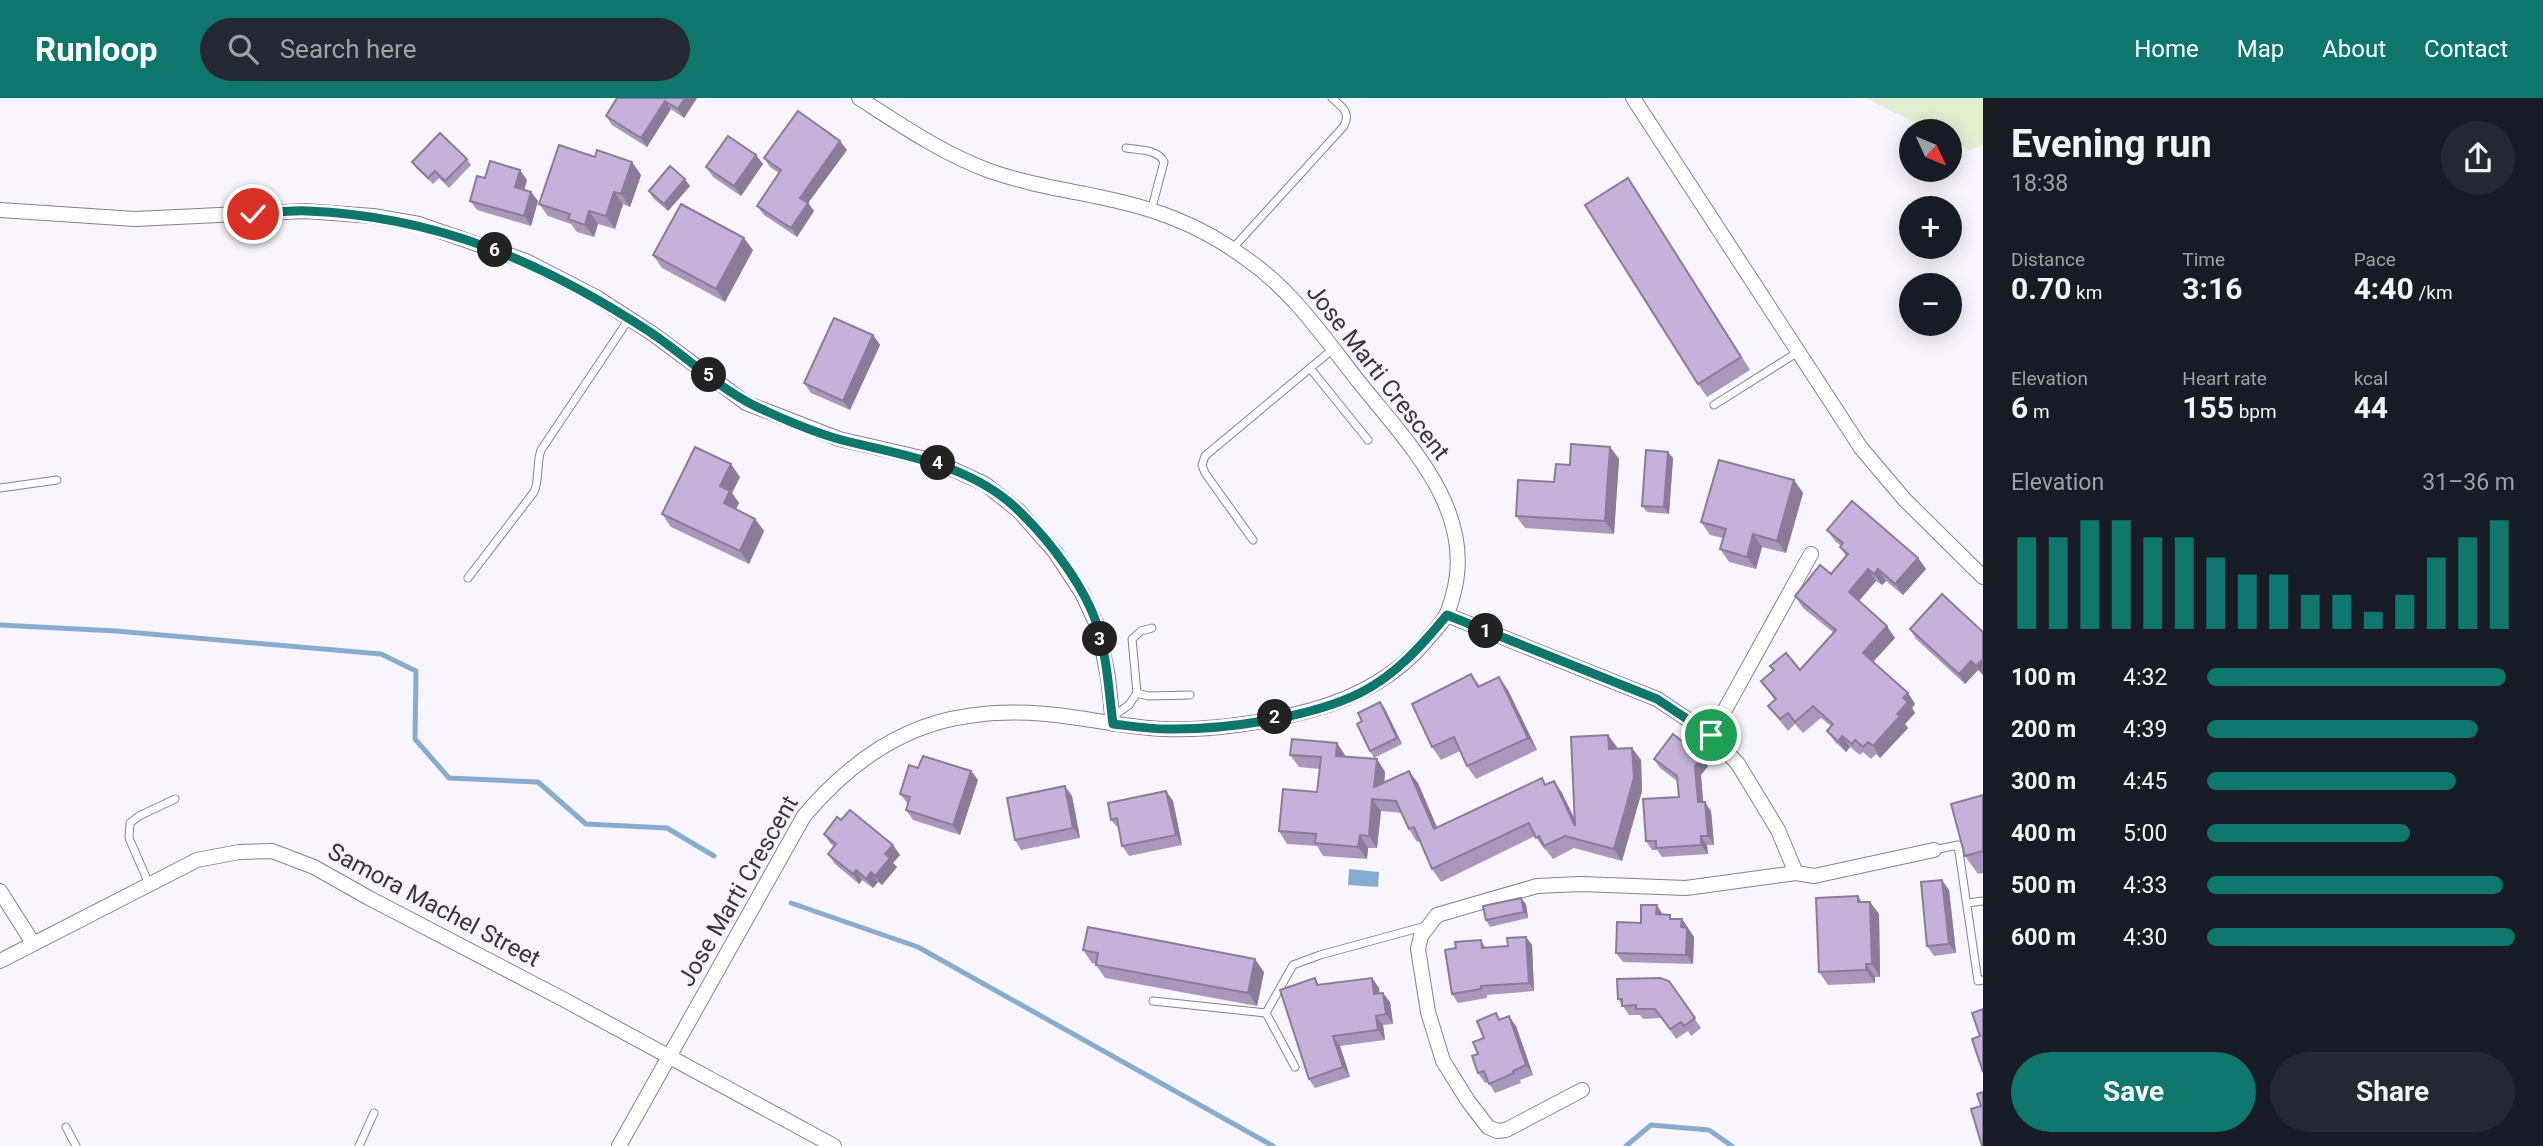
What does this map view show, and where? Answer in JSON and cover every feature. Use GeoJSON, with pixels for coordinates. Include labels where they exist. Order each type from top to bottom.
{"type":"FeatureCollection","features":[{"type":"Feature","properties":{"kind":"street","name":"Jose Marti Crescent"},"geometry":{"type":"LineString","coordinates":[[620,1146],[804,816],[823,793],[854,767],[904,735],[923,727],[968,716],[1020,713],[1069,716],[1167,729],[1241,724],[1312,710],[1360,693],[1392,672],[1418,650],[1447,615],[1458,569],[1458,546],[1429,470],[1305,312],[1282,287],[1232,249],[1171,217],[989,171],[943,150],[859,98]]}},
{"type":"Feature","properties":{"kind":"street"},"geometry":{"type":"LineString","coordinates":[[1633,98],[1861,448],[1905,500],[1983,577]]}},
{"type":"Feature","properties":{"kind":"street"},"geometry":{"type":"LineString","coordinates":[[0,210],[135,219],[305,211],[385,218],[419,225],[526,261],[596,297],[746,403],[839,439],[935,461],[985,484],[1019,511],[1055,552],[1082,593],[1098,627],[1113,720]]}},
{"type":"Feature","properties":{"kind":"street"},"geometry":{"type":"LineString","coordinates":[[1711,735],[1811,554]]}},
{"type":"Feature","properties":{"kind":"street"},"geometry":{"type":"LineString","coordinates":[[1447,615],[1657,699],[1711,735],[1738,764],[1778,830],[1796,873]]}},
{"type":"Feature","properties":{"kind":"street"},"geometry":{"type":"LineString","coordinates":[[1582,1090],[1506,1130],[1497,1131],[1488,1127],[1443,1061],[1428,1012],[1418,950],[1421,936],[1437,915],[1537,886],[1581,884],[1686,888],[1796,873],[1814,877],[1934,850]]}},
{"type":"Feature","properties":{"kind":"street","name":"Samora Machel Street"},"geometry":{"type":"LineString","coordinates":[[0,961],[197,860],[239,852],[272,851],[314,867],[834,1146]]}},
{"type":"Feature","properties":{"kind":"street"},"geometry":{"type":"LineString","coordinates":[[0,891],[33,943]]}},
{"type":"Feature","properties":{"kind":"lane"},"geometry":{"type":"LineString","coordinates":[[1232,249],[1344,126],[1348,119],[1346,111],[1332,98]]}},
{"type":"Feature","properties":{"kind":"lane"},"geometry":{"type":"LineString","coordinates":[[1126,148],[1154,153],[1161,156],[1164,162],[1151,212]]}},
{"type":"Feature","properties":{"kind":"lane"},"geometry":{"type":"LineString","coordinates":[[468,578],[534,492],[541,450],[629,319]]}},
{"type":"Feature","properties":{"kind":"lane"},"geometry":{"type":"LineString","coordinates":[[1253,540],[1205,473],[1202,465],[1205,456],[1333,349]]}},
{"type":"Feature","properties":{"kind":"lane"},"geometry":{"type":"LineString","coordinates":[[1714,405],[1799,351]]}},
{"type":"Feature","properties":{"kind":"lane"},"geometry":{"type":"LineString","coordinates":[[1310,368],[1367,440]]}},
{"type":"Feature","properties":{"kind":"lane"},"geometry":{"type":"LineString","coordinates":[[0,488],[57,480]]}},
{"type":"Feature","properties":{"kind":"lane"},"geometry":{"type":"LineString","coordinates":[[1113,720],[1137,693],[1132,639],[1141,631],[1152,628]]}},
{"type":"Feature","properties":{"kind":"lane"},"geometry":{"type":"LineString","coordinates":[[1137,693],[1148,696],[1190,695]]}},
{"type":"Feature","properties":{"kind":"lane"},"geometry":{"type":"LineString","coordinates":[[149,884],[129,838],[130,824],[139,816],[175,799]]}},
{"type":"Feature","properties":{"kind":"lane"},"geometry":{"type":"LineString","coordinates":[[1934,850],[1958,845],[1978,981],[1983,979]]}},
{"type":"Feature","properties":{"kind":"lane"},"geometry":{"type":"LineString","coordinates":[[1967,903],[1983,901]]}},
{"type":"Feature","properties":{"kind":"lane"},"geometry":{"type":"LineString","coordinates":[[1266,1013],[1293,965],[1427,926]]}},
{"type":"Feature","properties":{"kind":"lane"},"geometry":{"type":"LineString","coordinates":[[1153,1001],[1266,1013]]}},
{"type":"Feature","properties":{"kind":"lane"},"geometry":{"type":"LineString","coordinates":[[1266,1013],[1295,1068]]}},
{"type":"Feature","properties":{"kind":"lane"},"geometry":{"type":"LineString","coordinates":[[359,1146],[374,1112]]}},
{"type":"Feature","properties":{"kind":"lane"},"geometry":{"type":"LineString","coordinates":[[66,1127],[76,1146]]}},
{"type":"Feature","properties":{"kind":"green space"},"geometry":{"type":"Polygon","coordinates":[[[1865,98],[1983,98],[1983,145],[1969,150],[1962,146],[1962,119],[1908,119],[1865,98]]]}},
{"type":"Feature","properties":{"kind":"water"},"geometry":{"type":"Polygon","coordinates":[[[1349,869],[1379,872],[1378,887],[1348,885],[1349,869]]]}},
{"type":"Feature","properties":{"kind":"building"},"geometry":{"type":"Polygon","coordinates":[[[617,98],[685,98],[678,109],[665,101],[641,138],[606,116],[617,98]]]}},
{"type":"Feature","properties":{"kind":"building"},"geometry":{"type":"Polygon","coordinates":[[[798,111],[840,141],[800,198],[808,203],[791,228],[757,206],[781,170],[764,158],[798,111]]]}},
{"type":"Feature","properties":{"kind":"building"},"geometry":{"type":"Polygon","coordinates":[[[440,133],[467,159],[445,181],[435,171],[428,178],[412,162],[440,133]]]}},
{"type":"Feature","properties":{"kind":"building"},"geometry":{"type":"Polygon","coordinates":[[[728,136],[756,155],[734,186],[706,167],[728,136]]]}},
{"type":"Feature","properties":{"kind":"building"},"geometry":{"type":"Polygon","coordinates":[[[559,145],[595,157],[597,150],[632,162],[621,194],[614,192],[606,216],[589,211],[585,225],[568,219],[570,214],[539,204],[559,145]]]}},
{"type":"Feature","properties":{"kind":"building"},"geometry":{"type":"Polygon","coordinates":[[[490,161],[520,170],[515,187],[531,192],[524,216],[470,201],[477,176],[485,178],[490,161]]]}},
{"type":"Feature","properties":{"kind":"building"},"geometry":{"type":"Polygon","coordinates":[[[670,166],[685,179],[664,204],[649,191],[670,166]]]}},
{"type":"Feature","properties":{"kind":"building"},"geometry":{"type":"Polygon","coordinates":[[[1628,178],[1741,357],[1698,384],[1585,205],[1628,178]]]}},
{"type":"Feature","properties":{"kind":"building"},"geometry":{"type":"Polygon","coordinates":[[[681,204],[744,238],[716,289],[653,255],[681,204]]]}},
{"type":"Feature","properties":{"kind":"building"},"geometry":{"type":"Polygon","coordinates":[[[834,318],[873,335],[843,401],[804,383],[834,318]]]}},
{"type":"Feature","properties":{"kind":"building"},"geometry":{"type":"Polygon","coordinates":[[[1571,444],[1610,447],[1605,521],[1516,516],[1518,480],[1554,482],[1556,464],[1570,465],[1571,444]]]}},
{"type":"Feature","properties":{"kind":"building"},"geometry":{"type":"Polygon","coordinates":[[[695,447],[731,464],[720,486],[730,491],[724,503],[755,519],[740,551],[662,514],[695,447]]]}},
{"type":"Feature","properties":{"kind":"building"},"geometry":{"type":"Polygon","coordinates":[[[1646,450],[1668,452],[1664,507],[1642,506],[1646,450]]]}},
{"type":"Feature","properties":{"kind":"building"},"geometry":{"type":"Polygon","coordinates":[[[1719,460],[1794,480],[1777,541],[1753,534],[1747,557],[1720,549],[1726,529],[1701,522],[1719,460]]]}},
{"type":"Feature","properties":{"kind":"building"},"geometry":{"type":"Polygon","coordinates":[[[1852,501],[1918,558],[1895,584],[1878,569],[1874,574],[1868,569],[1849,592],[1887,626],[1863,653],[1908,693],[1903,698],[1908,702],[1897,714],[1900,716],[1873,746],[1868,742],[1863,747],[1855,740],[1852,744],[1842,736],[1838,741],[1827,731],[1833,724],[1813,706],[1795,722],[1788,713],[1780,719],[1768,706],[1776,699],[1761,681],[1774,670],[1770,666],[1786,653],[1800,670],[1836,630],[1795,596],[1820,565],[1831,574],[1848,554],[1840,547],[1843,543],[1827,530],[1852,501]]]}},
{"type":"Feature","properties":{"kind":"building"},"geometry":{"type":"Polygon","coordinates":[[[1942,594],[1983,632],[1983,659],[1976,666],[1971,661],[1959,674],[1910,629],[1942,594]]]}},
{"type":"Feature","properties":{"kind":"building"},"geometry":{"type":"Polygon","coordinates":[[[1471,674],[1478,687],[1499,677],[1528,738],[1467,766],[1454,737],[1432,747],[1412,704],[1471,674]]]}},
{"type":"Feature","properties":{"kind":"building"},"geometry":{"type":"Polygon","coordinates":[[[1380,702],[1397,738],[1370,751],[1357,724],[1362,721],[1358,713],[1380,702]]]}},
{"type":"Feature","properties":{"kind":"building"},"geometry":{"type":"Polygon","coordinates":[[[1673,734],[1702,757],[1695,766],[1698,802],[1705,802],[1708,836],[1701,836],[1701,845],[1656,848],[1656,841],[1646,841],[1643,799],[1679,797],[1677,776],[1654,759],[1673,734]]]}},
{"type":"Feature","properties":{"kind":"building"},"geometry":{"type":"Polygon","coordinates":[[[1608,735],[1609,749],[1632,748],[1634,778],[1614,849],[1565,836],[1544,846],[1539,836],[1536,838],[1529,823],[1432,869],[1414,827],[1409,829],[1396,801],[1372,799],[1369,836],[1360,835],[1358,847],[1315,843],[1316,834],[1279,831],[1283,789],[1317,792],[1321,757],[1290,755],[1292,739],[1337,743],[1336,756],[1377,759],[1374,787],[1409,771],[1434,829],[1542,778],[1545,785],[1554,781],[1575,826],[1571,737],[1608,735]]]}},
{"type":"Feature","properties":{"kind":"building"},"geometry":{"type":"Polygon","coordinates":[[[923,756],[971,771],[953,825],[906,810],[910,797],[900,794],[909,765],[918,768],[923,756]]]}},
{"type":"Feature","properties":{"kind":"building"},"geometry":{"type":"Polygon","coordinates":[[[1065,786],[1073,828],[1015,840],[1007,798],[1065,786]]]}},
{"type":"Feature","properties":{"kind":"building"},"geometry":{"type":"Polygon","coordinates":[[[1166,791],[1176,835],[1122,846],[1117,818],[1111,820],[1108,803],[1166,791]]]}},
{"type":"Feature","properties":{"kind":"building"},"geometry":{"type":"Polygon","coordinates":[[[1983,795],[1983,851],[1965,856],[1951,804],[1983,795]]]}},
{"type":"Feature","properties":{"kind":"building"},"geometry":{"type":"Polygon","coordinates":[[[850,810],[893,845],[885,854],[890,858],[875,876],[871,872],[866,879],[856,870],[853,874],[828,854],[836,844],[824,834],[837,817],[841,820],[850,810]]]}},
{"type":"Feature","properties":{"kind":"building"},"geometry":{"type":"Polygon","coordinates":[[[1942,880],[1949,944],[1927,946],[1921,882],[1942,880]]]}},
{"type":"Feature","properties":{"kind":"building"},"geometry":{"type":"Polygon","coordinates":[[[1858,896],[1858,902],[1870,902],[1872,964],[1866,964],[1866,970],[1819,972],[1816,898],[1858,896]]]}},
{"type":"Feature","properties":{"kind":"building"},"geometry":{"type":"Polygon","coordinates":[[[1521,898],[1524,912],[1486,920],[1483,906],[1521,898]]]}},
{"type":"Feature","properties":{"kind":"building"},"geometry":{"type":"Polygon","coordinates":[[[1641,905],[1657,905],[1656,914],[1670,915],[1670,919],[1682,919],[1681,927],[1687,928],[1686,955],[1616,953],[1617,922],[1641,923],[1641,905]]]}},
{"type":"Feature","properties":{"kind":"building"},"geometry":{"type":"Polygon","coordinates":[[[1088,927],[1255,959],[1248,993],[1096,965],[1098,953],[1083,950],[1088,927]]]}},
{"type":"Feature","properties":{"kind":"building"},"geometry":{"type":"Polygon","coordinates":[[[1526,937],[1529,983],[1481,986],[1481,989],[1452,994],[1445,950],[1456,948],[1455,942],[1481,940],[1482,948],[1508,946],[1507,938],[1526,937]]]}},
{"type":"Feature","properties":{"kind":"building"},"geometry":{"type":"Polygon","coordinates":[[[1315,978],[1317,985],[1372,978],[1374,994],[1383,993],[1386,1014],[1376,1016],[1378,1030],[1333,1036],[1343,1067],[1309,1079],[1280,990],[1315,978]]]}},
{"type":"Feature","properties":{"kind":"building"},"geometry":{"type":"Polygon","coordinates":[[[1660,978],[1669,981],[1695,1018],[1684,1026],[1681,1022],[1670,1029],[1655,1009],[1636,1009],[1636,1005],[1622,1006],[1622,999],[1618,999],[1617,979],[1660,978]]]}},
{"type":"Feature","properties":{"kind":"building"},"geometry":{"type":"Polygon","coordinates":[[[1983,1009],[1983,1072],[1972,1039],[1980,1036],[1972,1013],[1983,1009]]]}},
{"type":"Feature","properties":{"kind":"building"},"geometry":{"type":"Polygon","coordinates":[[[1496,1013],[1499,1020],[1509,1016],[1526,1065],[1489,1084],[1484,1071],[1478,1073],[1472,1056],[1478,1054],[1473,1042],[1484,1038],[1477,1021],[1496,1013]]]}},
{"type":"Feature","properties":{"kind":"building"},"geometry":{"type":"Polygon","coordinates":[[[1983,1092],[1982,1146],[1971,1109],[1981,1106],[1977,1094],[1983,1092]]]}},
{"type":"Feature","properties":{"kind":"waterway"},"geometry":{"type":"LineString","coordinates":[[0,625],[116,631],[381,654],[416,671],[415,739],[449,778],[538,782],[586,824],[667,828],[714,856]]}},
{"type":"Feature","properties":{"kind":"waterway"},"geometry":{"type":"LineString","coordinates":[[791,903],[918,947],[1273,1146]]}},
{"type":"Feature","properties":{"kind":"waterway"},"geometry":{"type":"LineString","coordinates":[[1626,1146],[1651,1125],[1709,1130],[1732,1146]]}},
{"type":"Feature","properties":{"kind":"route"},"geometry":{"type":"LineString","coordinates":[[253,214],[305,211],[373,216],[419,225],[526,261],[596,297],[653,334],[746,403],[839,439],[935,461],[985,484],[1019,511],[1055,552],[1082,593],[1098,627],[1108,677],[1113,724],[1167,729],[1241,724],[1312,710],[1360,693],[1392,672],[1418,650],[1447,615],[1657,699],[1711,735]]}}]}
